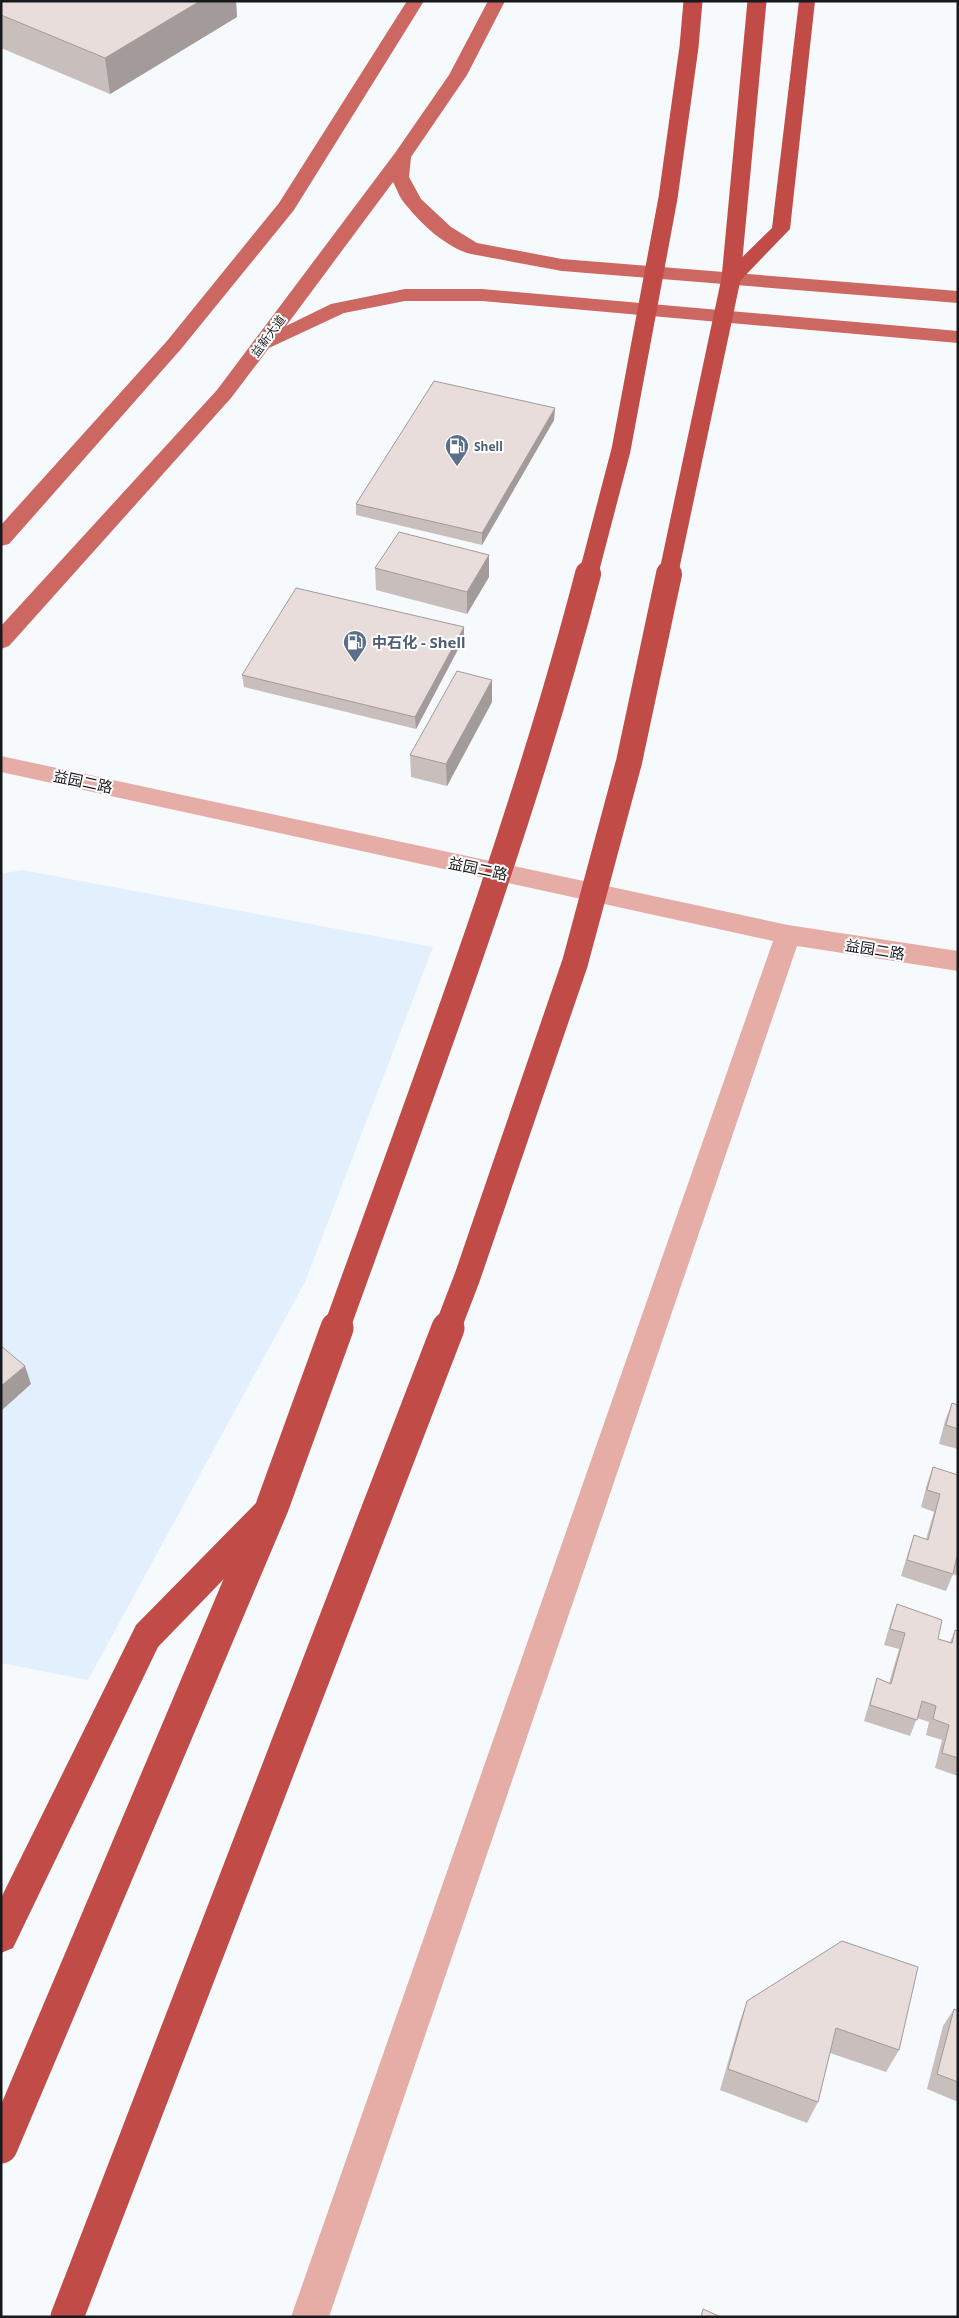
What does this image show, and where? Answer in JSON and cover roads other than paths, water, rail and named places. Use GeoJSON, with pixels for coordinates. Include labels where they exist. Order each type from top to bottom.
{"type":"FeatureCollection","features":[{"type":"Feature","properties":{"kind":"highway"},"geometry":{"type":"LineString","coordinates":[[1,2147],[272,1507],[476,942],[534,766],[583,595],[621,450],[668,198],[689,47],[693,1]]}},
{"type":"Feature","properties":{"kind":"highway"},"geometry":{"type":"LineString","coordinates":[[67,2317],[467,1278],[576,964],[630,762],[731,279],[757,1]]}},
{"type":"Feature","properties":{"kind":"highway"},"geometry":{"type":"LineString","coordinates":[[731,279],[781,229],[807,1]]}},
{"type":"Feature","properties":{"kind":"highway"},"geometry":{"type":"LineString","coordinates":[[1,1936],[147,1636],[272,1507]]}},
{"type":"Feature","properties":{"kind":"main road"},"geometry":{"type":"LineString","coordinates":[[1,539],[174,345],[288,206],[416,1]]}},
{"type":"Feature","properties":{"kind":"main road","name":"益新大道"},"geometry":{"type":"LineString","coordinates":[[1,641],[224,394],[402,157],[458,75],[497,1]]}},
{"type":"Feature","properties":{"kind":"main road"},"geometry":{"type":"LineString","coordinates":[[402,157],[400,177],[413,202],[444,231],[471,248],[562,265],[958,297]]}},
{"type":"Feature","properties":{"kind":"main road"},"geometry":{"type":"LineString","coordinates":[[262,344],[338,308],[405,295],[482,295],[958,337]]}},
{"type":"Feature","properties":{"kind":"street","name":"益园二路"},"geometry":{"type":"LineString","coordinates":[[1,764],[788,935],[958,961]]}},
{"type":"Feature","properties":{"kind":"street"},"geometry":{"type":"LineString","coordinates":[[310,2317],[788,935]]}},
{"type":"Feature","properties":{"kind":"place","name":"Shell"},"geometry":{"type":"Point","coordinates":[457,467]}},
{"type":"Feature","properties":{"kind":"place","name":"中石化 - Shell"},"geometry":{"type":"Point","coordinates":[355,663]}}]}
